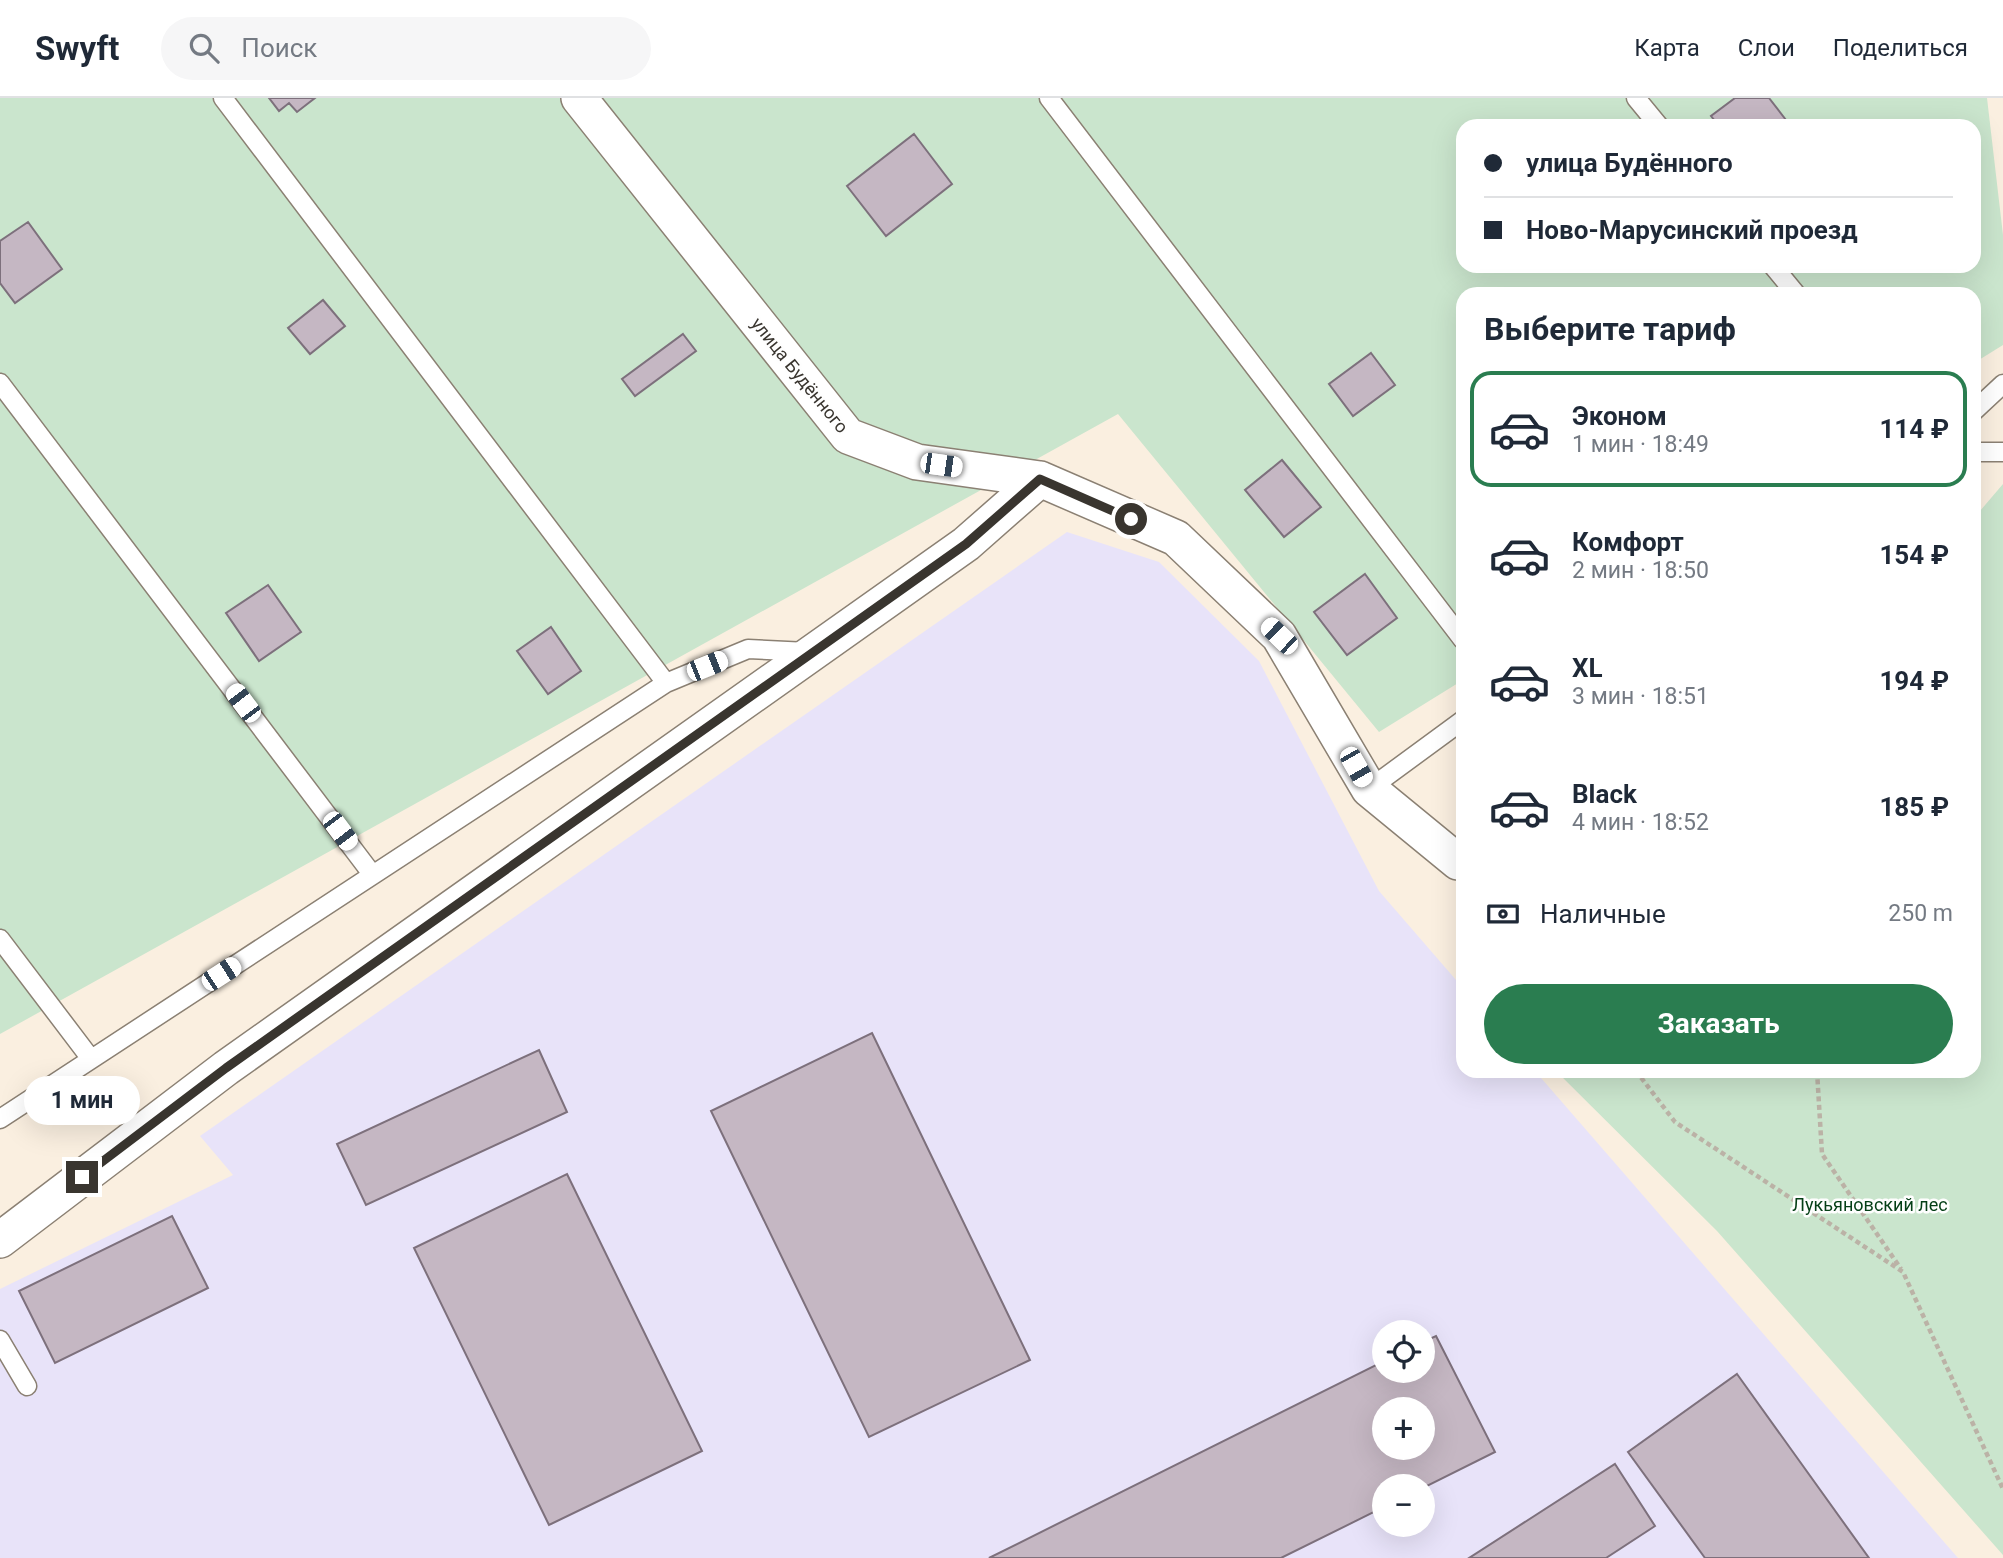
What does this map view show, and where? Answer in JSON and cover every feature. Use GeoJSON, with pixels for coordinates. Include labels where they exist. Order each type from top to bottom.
{"type":"FeatureCollection","features":[{"type":"Feature","properties":{"kind":"street","name":"улица Будённого"},"geometry":{"type":"LineString","coordinates":[[579,98],[848,436],[917,462],[1040,479],[1176,538],[1279,636],[1369,789],[1456,860]]}},
{"type":"Feature","properties":{"kind":"street"},"geometry":{"type":"LineString","coordinates":[[0,1240],[226,1068],[966,544],[1040,479]]}},
{"type":"Feature","properties":{"kind":"lane"},"geometry":{"type":"LineString","coordinates":[[223,98],[666,683]]}},
{"type":"Feature","properties":{"kind":"lane"},"geometry":{"type":"LineString","coordinates":[[1049,98],[1456,631]]}},
{"type":"Feature","properties":{"kind":"lane"},"geometry":{"type":"LineString","coordinates":[[1636,98],[1653,119]]}},
{"type":"Feature","properties":{"kind":"lane"},"geometry":{"type":"LineString","coordinates":[[1779,273],[1790,287]]}},
{"type":"Feature","properties":{"kind":"lane"},"geometry":{"type":"LineString","coordinates":[[0,383],[372,874]]}},
{"type":"Feature","properties":{"kind":"lane"},"geometry":{"type":"LineString","coordinates":[[1981,404],[2003,384]]}},
{"type":"Feature","properties":{"kind":"lane"},"geometry":{"type":"LineString","coordinates":[[1981,452],[2003,452]]}},
{"type":"Feature","properties":{"kind":"lane"},"geometry":{"type":"LineString","coordinates":[[0,1119],[666,683],[748,649],[811,652]]}},
{"type":"Feature","properties":{"kind":"lane"},"geometry":{"type":"LineString","coordinates":[[1369,789],[1456,725]]}},
{"type":"Feature","properties":{"kind":"lane"},"geometry":{"type":"LineString","coordinates":[[0,939],[91,1059]]}},
{"type":"Feature","properties":{"kind":"lane"},"geometry":{"type":"LineString","coordinates":[[0,1339],[27,1386]]}},
{"type":"Feature","properties":{"kind":"path"},"geometry":{"type":"LineString","coordinates":[[1641,1078],[1675,1122],[1903,1272]]}},
{"type":"Feature","properties":{"kind":"path"},"geometry":{"type":"LineString","coordinates":[[1817,1078],[1822,1154],[1903,1272],[2003,1489]]}},
{"type":"Feature","properties":{"kind":"shaded area"},"geometry":{"type":"Polygon","coordinates":[[[1067,532],[1159,562],[1259,661],[1379,891],[1456,980],[1456,1078],[1541,1078],[1958,1558],[0,1558],[0,1289],[233,1175],[200,1136],[1067,532]]]}},
{"type":"Feature","properties":{"kind":"green space"},"geometry":{"type":"Polygon","coordinates":[[[0,98],[1987,98],[2003,235],[2003,345],[1981,359],[1981,287],[1456,287],[1456,684],[1379,732],[1118,414],[0,1034],[0,98]]]}},
{"type":"Feature","properties":{"kind":"green space","name":"Лукьяновский лес"},"geometry":{"type":"Polygon","coordinates":[[[2003,484],[2003,1555],[1717,1231],[1563,1078],[1981,1078],[1981,510],[2003,484]]]}},
{"type":"Feature","properties":{"kind":"building"},"geometry":{"type":"Polygon","coordinates":[[[269,98],[315,98],[297,112],[289,103],[279,111],[269,98]]]}},
{"type":"Feature","properties":{"kind":"building"},"geometry":{"type":"Polygon","coordinates":[[[1735,98],[1769,98],[1785,119],[1713,119],[1711,116],[1735,98]]]}},
{"type":"Feature","properties":{"kind":"building"},"geometry":{"type":"Polygon","coordinates":[[[914,134],[952,184],[886,236],[847,186],[914,134]]]}},
{"type":"Feature","properties":{"kind":"building"},"geometry":{"type":"Polygon","coordinates":[[[28,222],[62,269],[15,303],[0,283],[0,241],[28,222]]]}},
{"type":"Feature","properties":{"kind":"building"},"geometry":{"type":"Polygon","coordinates":[[[323,300],[345,326],[310,354],[288,328],[323,300]]]}},
{"type":"Feature","properties":{"kind":"building"},"geometry":{"type":"Polygon","coordinates":[[[683,334],[696,351],[635,396],[622,379],[683,334]]]}},
{"type":"Feature","properties":{"kind":"building"},"geometry":{"type":"Polygon","coordinates":[[[1371,353],[1395,385],[1353,416],[1329,384],[1371,353]]]}},
{"type":"Feature","properties":{"kind":"building"},"geometry":{"type":"Polygon","coordinates":[[[1282,460],[1321,507],[1284,537],[1245,490],[1282,460]]]}},
{"type":"Feature","properties":{"kind":"building"},"geometry":{"type":"Polygon","coordinates":[[[1365,574],[1397,618],[1347,655],[1314,612],[1365,574]]]}},
{"type":"Feature","properties":{"kind":"building"},"geometry":{"type":"Polygon","coordinates":[[[268,585],[301,632],[259,661],[226,613],[268,585]]]}},
{"type":"Feature","properties":{"kind":"building"},"geometry":{"type":"Polygon","coordinates":[[[551,627],[581,671],[548,694],[517,651],[551,627]]]}},
{"type":"Feature","properties":{"kind":"building"},"geometry":{"type":"Polygon","coordinates":[[[872,1033],[1030,1360],[869,1437],[711,1111],[872,1033]]]}},
{"type":"Feature","properties":{"kind":"building"},"geometry":{"type":"Polygon","coordinates":[[[539,1050],[567,1112],[366,1205],[337,1144],[539,1050]]]}},
{"type":"Feature","properties":{"kind":"building"},"geometry":{"type":"Polygon","coordinates":[[[567,1174],[702,1451],[549,1525],[414,1248],[567,1174]]]}},
{"type":"Feature","properties":{"kind":"building"},"geometry":{"type":"Polygon","coordinates":[[[172,1216],[208,1288],[55,1363],[19,1291],[172,1216]]]}},
{"type":"Feature","properties":{"kind":"building"},"geometry":{"type":"Polygon","coordinates":[[[1436,1336],[1495,1452],[1435,1482],[1435,1474],[1372,1474],[1372,1513],[1281,1558],[989,1558],[1372,1367],[1372,1383],[1435,1383],[1436,1336]]]}},
{"type":"Feature","properties":{"kind":"building"},"geometry":{"type":"Polygon","coordinates":[[[1737,1374],[1869,1558],[1705,1558],[1628,1452],[1737,1374]]]}},
{"type":"Feature","properties":{"kind":"building"},"geometry":{"type":"Polygon","coordinates":[[[1615,1464],[1655,1526],[1606,1558],[1469,1558],[1615,1464]]]}},
{"type":"Feature","properties":{"kind":"route"},"geometry":{"type":"LineString","coordinates":[[82,1177],[226,1068],[966,544],[1040,479],[1131,519]]}}]}
